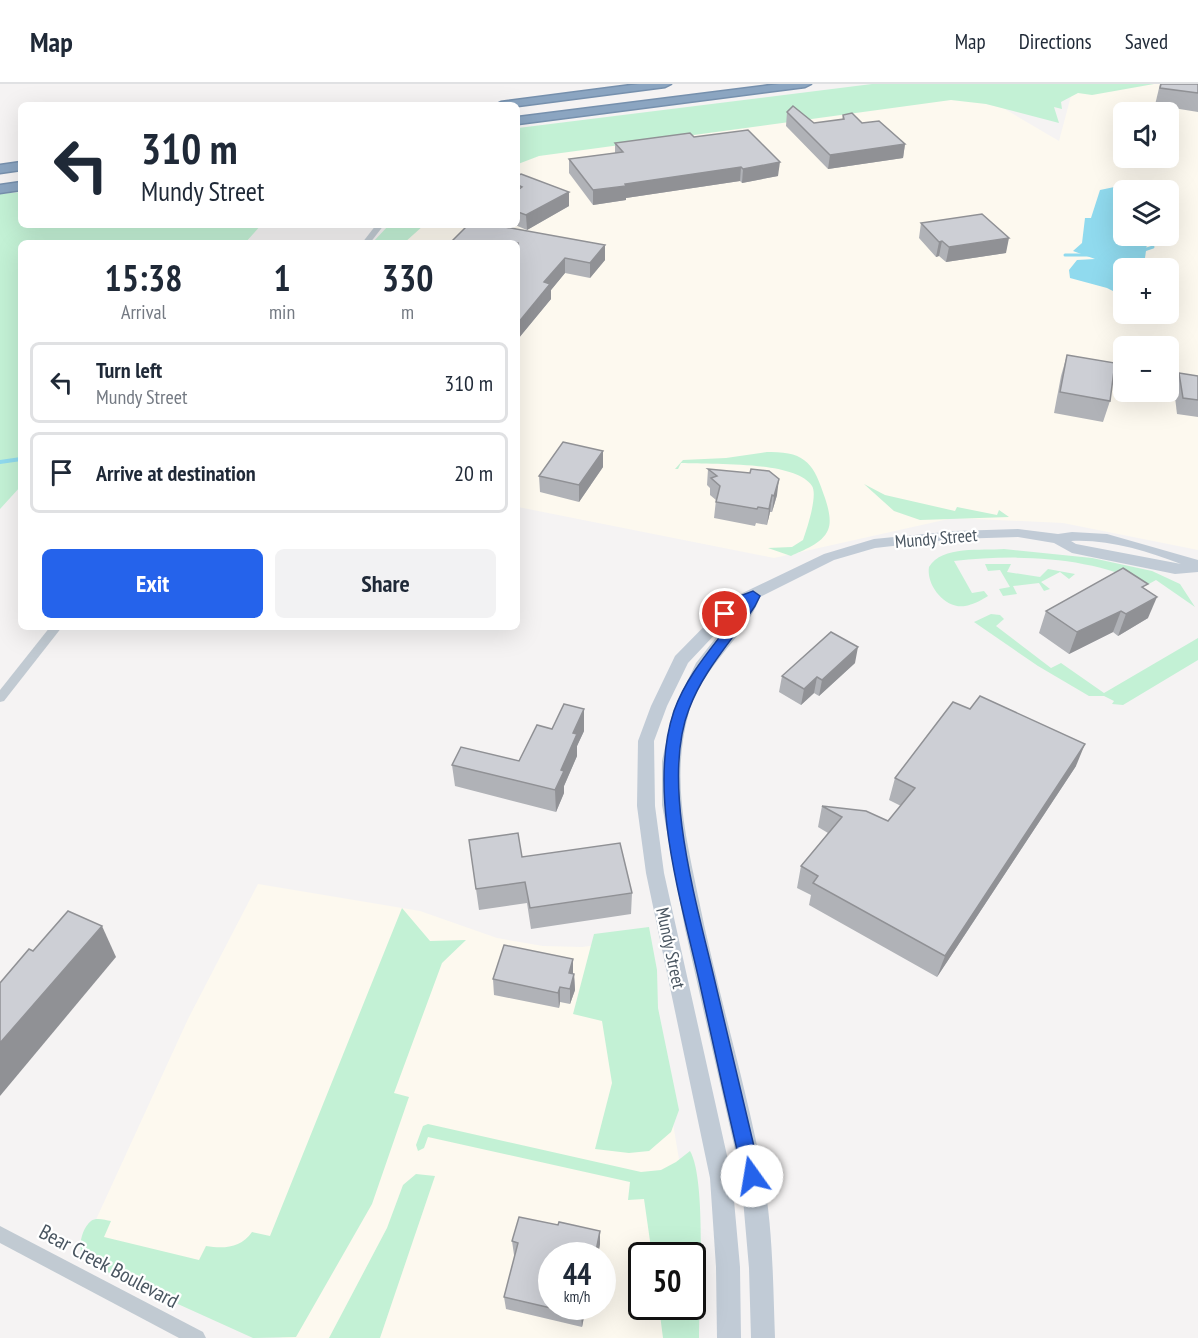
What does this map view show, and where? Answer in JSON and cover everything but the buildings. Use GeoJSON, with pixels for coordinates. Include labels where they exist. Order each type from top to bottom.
{"type":"FeatureCollection","features":[{"type":"Feature","properties":{"kind":"highway"},"geometry":{"type":"LineString","coordinates":[[517,102],[642,84]]}},
{"type":"Feature","properties":{"kind":"highway"},"geometry":{"type":"LineString","coordinates":[[520,103],[665,84]]}},
{"type":"Feature","properties":{"kind":"highway"},"geometry":{"type":"LineString","coordinates":[[520,121],[805,84]]}},
{"type":"Feature","properties":{"kind":"highway"},"geometry":{"type":"LineString","coordinates":[[0,169],[18,166]]}},
{"type":"Feature","properties":{"kind":"highway"},"geometry":{"type":"LineString","coordinates":[[0,189],[18,186]]}},
{"type":"Feature","properties":{"kind":"main road","name":"Mundy Street"},"geometry":{"type":"LineString","coordinates":[[729,1338],[728,1267],[721,1178],[655,873],[646,806],[646,741],[681,660],[736,602],[753,596],[829,557],[874,544],[955,534],[1018,533],[1058,539],[1072,548],[1175,569],[1198,566]]}},
{"type":"Feature","properties":{"kind":"main road","name":"Mundy Street"},"geometry":{"type":"LineString","coordinates":[[753,596],[749,606],[702,668],[681,711],[671,761],[671,805],[695,928],[752,1176],[761,1268],[764,1338]]}},
{"type":"Feature","properties":{"kind":"street"},"geometry":{"type":"LineString","coordinates":[[368,240],[378,228]]}},
{"type":"Feature","properties":{"kind":"street"},"geometry":{"type":"LineString","coordinates":[[0,698],[54,630]]}},
{"type":"Feature","properties":{"kind":"street","name":"Bear Creek Boulevard"},"geometry":{"type":"LineString","coordinates":[[0,1234],[197,1338]]}},
{"type":"Feature","properties":{"kind":"shaded area"},"geometry":{"type":"Polygon","coordinates":[[[1119,84],[1198,84],[1198,550],[1063,523],[953,518],[774,558],[520,507],[520,240],[404,240],[417,228],[520,228],[520,160],[536,155],[949,99],[970,100],[1003,108],[1059,141],[1072,92],[1119,84]]]}},
{"type":"Feature","properties":{"kind":"shaded area"},"geometry":{"type":"Polygon","coordinates":[[[258,884],[420,911],[497,938],[543,946],[582,947],[642,939],[682,1177],[683,1242],[628,1242],[628,1320],[684,1320],[684,1338],[282,1338],[88,1237],[188,1019],[258,884]]]}},
{"type":"Feature","properties":{"kind":"green space"},"geometry":{"type":"Polygon","coordinates":[[[872,84],[1154,84],[1092,95],[1078,93],[1061,102],[1062,109],[1054,107],[1059,123],[986,104],[951,100],[539,156],[520,163],[520,128],[872,84]]]}},
{"type":"Feature","properties":{"kind":"green space"},"geometry":{"type":"Polygon","coordinates":[[[18,192],[18,228],[258,228],[248,240],[18,240],[18,489],[0,509],[0,194],[18,192]]]}},
{"type":"Feature","properties":{"kind":"green space"},"geometry":{"type":"Polygon","coordinates":[[[386,228],[421,228],[407,240],[375,240],[386,228]]]}},
{"type":"Feature","properties":{"kind":"green space"},"geometry":{"type":"Polygon","coordinates":[[[767,452],[791,454],[807,462],[817,476],[828,510],[830,522],[825,535],[812,546],[791,556],[768,548],[792,547],[803,540],[814,490],[803,478],[771,468],[731,464],[681,463],[678,469],[675,469],[683,460],[726,458],[767,452]]]}},
{"type":"Feature","properties":{"kind":"green space"},"geometry":{"type":"Polygon","coordinates":[[[864,484],[885,495],[955,511],[957,507],[997,515],[999,510],[1009,517],[920,520],[894,511],[864,484]]]}},
{"type":"Feature","properties":{"kind":"green space"},"geometry":{"type":"Polygon","coordinates":[[[1004,549],[1092,558],[1152,571],[1180,584],[1195,607],[1156,580],[1147,585],[1102,568],[1028,558],[954,561],[972,593],[984,591],[988,596],[968,605],[951,604],[944,600],[934,588],[929,567],[943,555],[963,550],[1004,549]]]}},
{"type":"Feature","properties":{"kind":"green space"},"geometry":{"type":"Polygon","coordinates":[[[985,564],[1011,564],[1007,572],[1040,577],[1048,569],[1075,574],[1069,579],[1060,572],[1041,582],[1050,589],[1044,591],[1039,583],[1013,586],[1017,594],[1003,596],[999,589],[1010,587],[1000,570],[988,571],[985,564]]]}},
{"type":"Feature","properties":{"kind":"green space"},"geometry":{"type":"Polygon","coordinates":[[[991,614],[1000,615],[1004,619],[996,626],[1051,668],[1061,663],[1104,693],[1198,638],[1198,660],[1123,705],[1112,704],[1114,701],[1104,696],[1089,696],[1038,666],[974,622],[991,614]]]}},
{"type":"Feature","properties":{"kind":"green space"},"geometry":{"type":"Polygon","coordinates":[[[402,908],[430,941],[466,940],[442,963],[394,1093],[409,1097],[372,1204],[296,1337],[253,1338],[85,1262],[80,1247],[82,1235],[87,1225],[95,1219],[111,1221],[104,1237],[199,1260],[206,1246],[232,1246],[243,1241],[252,1232],[270,1236],[402,908]]]}},
{"type":"Feature","properties":{"kind":"green space"},"geometry":{"type":"Polygon","coordinates":[[[649,927],[657,970],[658,1008],[679,1110],[671,1132],[649,1151],[629,1153],[595,1149],[612,1083],[602,1021],[573,1014],[594,934],[649,927]]]}},
{"type":"Feature","properties":{"kind":"green space"},"geometry":{"type":"Polygon","coordinates":[[[428,1124],[641,1172],[661,1170],[690,1151],[699,1187],[701,1242],[650,1242],[644,1199],[628,1200],[630,1182],[428,1137],[424,1148],[418,1151],[416,1145],[423,1126],[428,1124]]]}},
{"type":"Feature","properties":{"kind":"green space"},"geometry":{"type":"Polygon","coordinates":[[[416,1174],[435,1176],[380,1338],[329,1338],[387,1228],[403,1185],[416,1174]]]}},
{"type":"Feature","properties":{"kind":"green space"},"geometry":{"type":"Polygon","coordinates":[[[661,1320],[700,1320],[699,1338],[663,1338],[661,1320]]]}},
{"type":"Feature","properties":{"kind":"water"},"geometry":{"type":"Polygon","coordinates":[[[1113,187],[1113,246],[1147,246],[1145,258],[1113,258],[1113,291],[1070,278],[1069,270],[1077,260],[1095,259],[1073,251],[1082,243],[1085,218],[1091,218],[1100,190],[1113,187]]]}},
{"type":"Feature","properties":{"kind":"waterway"},"geometry":{"type":"LineString","coordinates":[[1141,251],[1153,247]]}},
{"type":"Feature","properties":{"kind":"waterway"},"geometry":{"type":"LineString","coordinates":[[1065,255],[1092,255]]}},
{"type":"Feature","properties":{"kind":"waterway"},"geometry":{"type":"LineString","coordinates":[[0,462],[18,459]]}},
{"type":"Feature","properties":{"kind":"route"},"geometry":{"type":"LineString","coordinates":[[725,614],[736,602],[753,596],[749,606],[702,668],[681,711],[671,761],[671,805],[676,843],[752,1176]]}}]}
